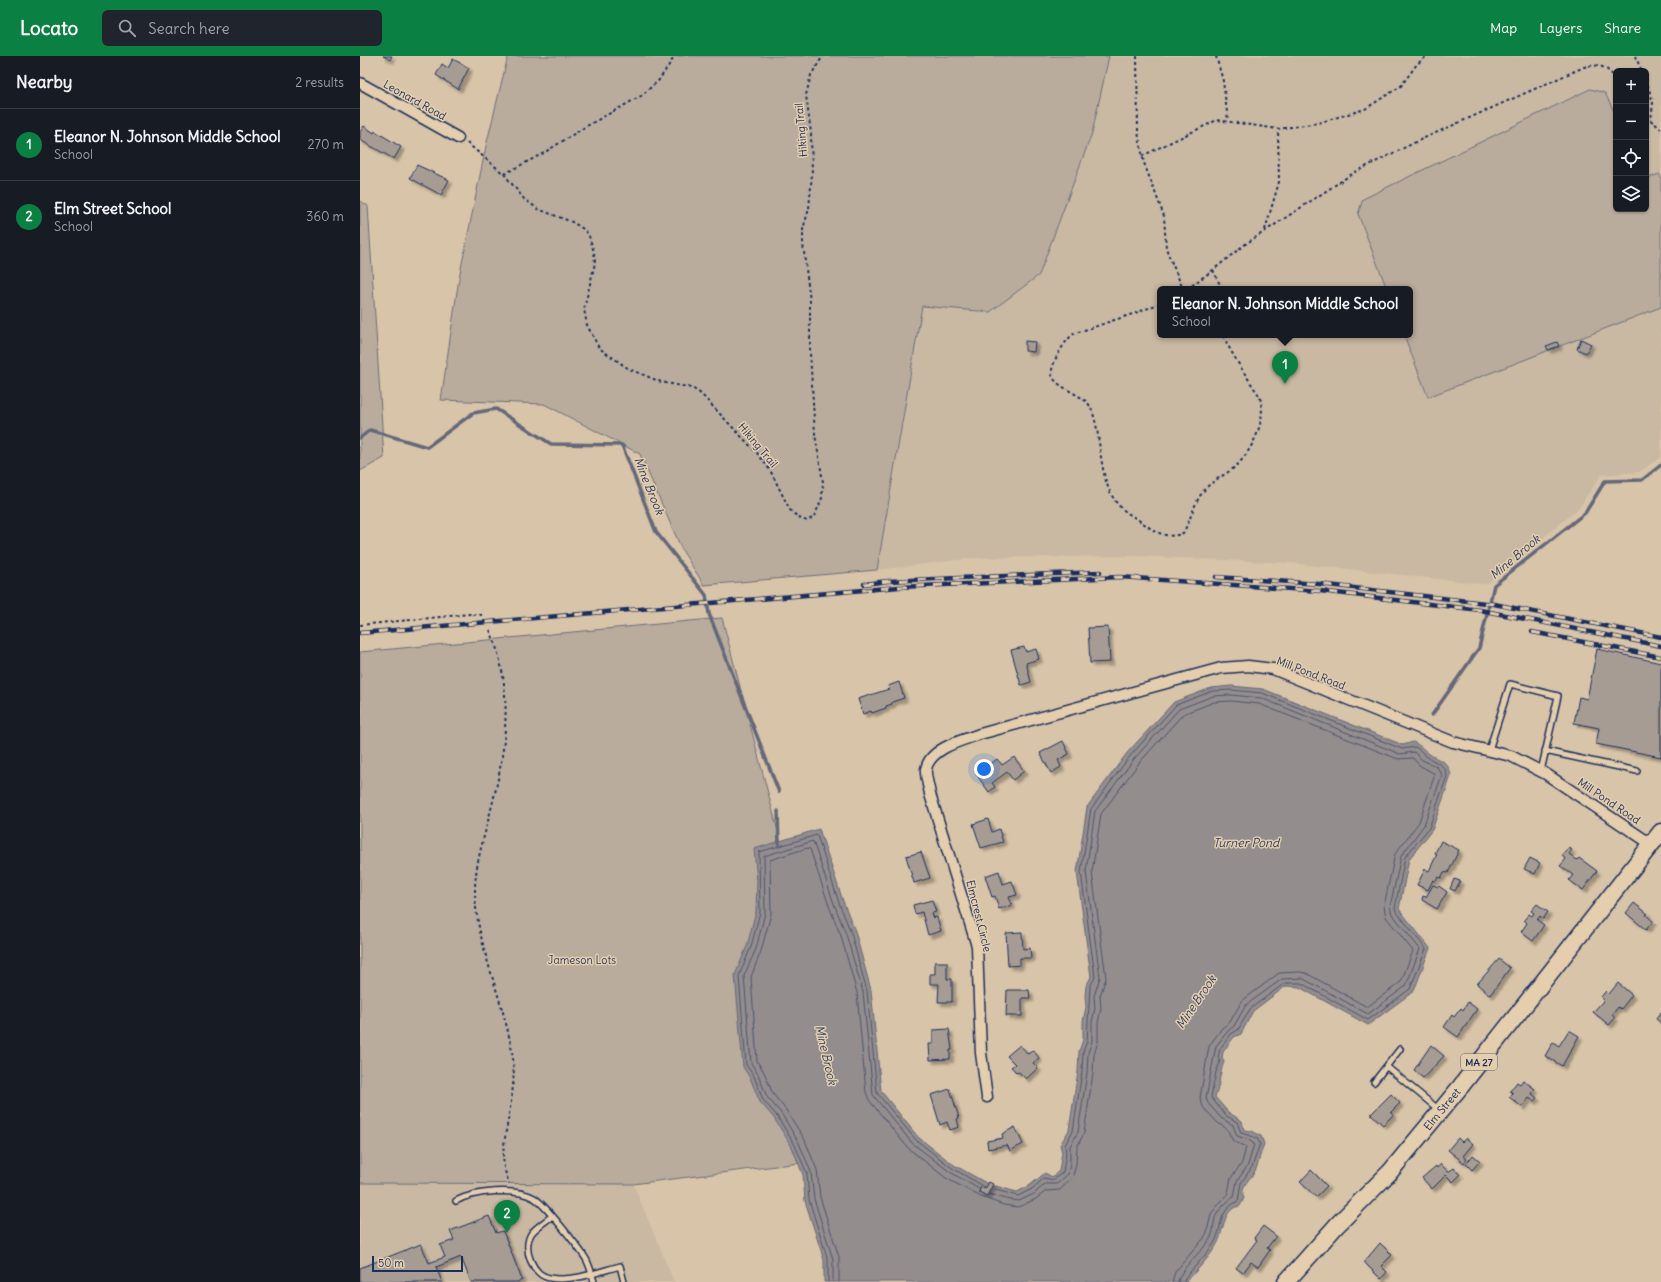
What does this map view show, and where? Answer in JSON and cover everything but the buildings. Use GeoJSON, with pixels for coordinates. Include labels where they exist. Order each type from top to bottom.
{"type":"FeatureCollection","features":[{"type":"Feature","properties":{"kind":"main road","name":"Elm Street"},"geometry":{"type":"LineString","coordinates":[[1286,1282],[1338,1225],[1390,1172],[1441,1111],[1656,838]]}},
{"type":"Feature","properties":{"kind":"street","name":"Leonard Road"},"geometry":{"type":"LineString","coordinates":[[360,83],[458,138]]}},
{"type":"Feature","properties":{"kind":"street","name":"Mill Pond Road"},"geometry":{"type":"LineString","coordinates":[[926,769],[935,753],[950,745],[980,734],[1221,668],[1248,666],[1273,670],[1453,742],[1510,756],[1541,771],[1656,838]]}},
{"type":"Feature","properties":{"kind":"street","name":"Elmcrest Circle"},"geometry":{"type":"LineString","coordinates":[[926,769],[930,794],[970,918],[977,946],[981,1053],[988,1097]]}},
{"type":"Feature","properties":{"kind":"lane"},"geometry":{"type":"LineString","coordinates":[[1489,750],[1510,684],[1558,696],[1541,771]]}},
{"type":"Feature","properties":{"kind":"lane"},"geometry":{"type":"LineString","coordinates":[[1545,752],[1637,771]]}},
{"type":"Feature","properties":{"kind":"lane"},"geometry":{"type":"LineString","coordinates":[[1374,1082],[1400,1049]]}},
{"type":"Feature","properties":{"kind":"lane"},"geometry":{"type":"LineString","coordinates":[[1387,1067],[1441,1111]]}},
{"type":"Feature","properties":{"kind":"lane"},"geometry":{"type":"LineString","coordinates":[[456,1201],[475,1193],[518,1193],[530,1196],[537,1200],[585,1257],[594,1282]]}},
{"type":"Feature","properties":{"kind":"lane"},"geometry":{"type":"LineString","coordinates":[[552,1216],[535,1229],[529,1238],[528,1251],[536,1270],[545,1277],[551,1278],[592,1274],[620,1266],[624,1282]]}},
{"type":"Feature","properties":{"kind":"path"},"geometry":{"type":"LineString","coordinates":[[504,174],[537,157],[585,127],[641,96],[659,80],[675,56]]}},
{"type":"Feature","properties":{"kind":"path","name":"Hiking Trail"},"geometry":{"type":"LineString","coordinates":[[458,138],[474,147],[488,163],[504,174],[517,192],[528,202],[548,213],[572,222],[585,230],[589,236],[594,252],[595,263],[584,309],[587,325],[599,348],[629,369],[661,382],[692,388],[701,394],[758,454],[770,470],[790,510],[799,518],[807,521],[814,517],[818,508],[822,498],[823,482],[815,434],[810,353],[810,301],[803,244],[803,229],[809,209],[812,174],[811,133],[806,95],[811,75],[823,56]]}},
{"type":"Feature","properties":{"kind":"path"},"geometry":{"type":"LineString","coordinates":[[1137,56],[1138,132],[1142,156],[1164,216],[1166,248],[1183,286]]}},
{"type":"Feature","properties":{"kind":"path"},"geometry":{"type":"LineString","coordinates":[[1216,56],[1223,81],[1228,120]]}},
{"type":"Feature","properties":{"kind":"path"},"geometry":{"type":"LineString","coordinates":[[1142,156],[1217,120],[1228,120],[1278,130],[1334,119],[1365,109],[1401,86],[1417,64],[1427,56]]}},
{"type":"Feature","properties":{"kind":"path"},"geometry":{"type":"LineString","coordinates":[[1634,56],[1640,68]]}},
{"type":"Feature","properties":{"kind":"path"},"geometry":{"type":"LineString","coordinates":[[1191,286],[1241,247],[1355,172],[1422,139],[1580,68],[1599,65],[1610,71],[1613,76]]}},
{"type":"Feature","properties":{"kind":"path"},"geometry":{"type":"LineString","coordinates":[[1649,89],[1653,102],[1651,120],[1661,130]]}},
{"type":"Feature","properties":{"kind":"path"},"geometry":{"type":"LineString","coordinates":[[1265,231],[1279,182],[1278,130]]}},
{"type":"Feature","properties":{"kind":"path"},"geometry":{"type":"LineString","coordinates":[[1213,270],[1221,286]]}},
{"type":"Feature","properties":{"kind":"path"},"geometry":{"type":"LineString","coordinates":[[1157,304],[1073,334],[1057,356],[1052,370],[1053,378],[1060,385],[1081,397],[1091,407],[1105,473],[1111,493],[1123,509],[1152,530],[1159,533],[1176,536],[1184,533],[1193,507],[1207,487],[1238,464],[1255,438],[1262,417],[1260,398],[1243,368],[1232,354],[1225,338]]}},
{"type":"Feature","properties":{"kind":"path"},"geometry":{"type":"LineString","coordinates":[[360,625],[465,614],[482,615]]}},
{"type":"Feature","properties":{"kind":"path"},"geometry":{"type":"LineString","coordinates":[[490,630],[499,652],[507,714],[501,769],[479,854],[475,889],[482,938],[512,1052],[514,1080],[504,1144],[504,1168],[509,1183],[518,1193]]}},
{"type":"Feature","properties":{"kind":"shaded area"},"geometry":{"type":"Polygon","coordinates":[[[1109,56],[1661,56],[1661,457],[1639,472],[1601,475],[1578,509],[1486,584],[1291,563],[1135,556],[972,558],[877,570],[922,306],[990,312],[1092,133],[1109,56]]]}},
{"type":"Feature","properties":{"kind":"shaded area"},"geometry":{"type":"Polygon","coordinates":[[[360,1183],[633,1184],[674,1282],[360,1282],[360,1183]]]}},
{"type":"Feature","properties":{"kind":"green space"},"geometry":{"type":"Polygon","coordinates":[[[508,56],[1109,56],[1092,133],[1039,275],[990,312],[922,306],[877,570],[704,585],[682,550],[640,454],[544,404],[441,400],[459,278],[486,146],[508,56]]]}},
{"type":"Feature","properties":{"kind":"green space"},"geometry":{"type":"Polygon","coordinates":[[[1590,89],[1605,93],[1613,110],[1613,212],[1649,212],[1649,178],[1659,174],[1661,177],[1661,307],[1428,397],[1405,338],[1413,338],[1413,286],[1386,286],[1358,214],[1363,199],[1590,89]]]}},
{"type":"Feature","properties":{"kind":"green space"},"geometry":{"type":"Polygon","coordinates":[[[360,201],[368,206],[384,458],[360,471],[360,201]]]}},
{"type":"Feature","properties":{"kind":"green space","name":"Jameson Lots"},"geometry":{"type":"Polygon","coordinates":[[[722,618],[863,1155],[633,1184],[360,1183],[360,652],[722,618]]]}},
{"type":"Feature","properties":{"kind":"water","name":"Turner Pond"},"geometry":{"type":"Polygon","coordinates":[[[1231,686],[1263,689],[1403,745],[1413,742],[1448,766],[1451,776],[1432,830],[1409,859],[1399,909],[1430,948],[1414,991],[1368,1025],[1299,987],[1286,986],[1253,1011],[1241,1034],[1234,1037],[1223,1052],[1222,1058],[1224,1062],[1215,1097],[1228,1112],[1242,1121],[1244,1130],[1252,1131],[1261,1136],[1264,1144],[1256,1169],[1243,1189],[1244,1198],[1240,1206],[1230,1211],[1224,1222],[1219,1241],[1216,1246],[1206,1260],[1186,1282],[824,1282],[824,1260],[805,1201],[803,1175],[792,1147],[774,1118],[760,1102],[750,1078],[743,1067],[735,975],[747,946],[756,911],[757,881],[754,849],[819,829],[843,901],[855,931],[871,990],[881,1091],[918,1137],[954,1165],[988,1184],[1017,1192],[1029,1186],[1045,1173],[1052,1177],[1059,1171],[1062,1152],[1060,1145],[1069,1130],[1078,1071],[1079,1051],[1083,1040],[1086,986],[1091,977],[1077,872],[1087,807],[1127,753],[1174,702],[1211,688],[1231,686]]]}},
{"type":"Feature","properties":{"kind":"waterway","name":"Mine Brook"},"geometry":{"type":"LineString","coordinates":[[360,438],[370,430],[427,447],[473,413],[496,409],[551,444],[622,445],[656,532],[706,595],[709,614],[779,792]]}},
{"type":"Feature","properties":{"kind":"waterway","name":"Mine Brook"},"geometry":{"type":"LineString","coordinates":[[1432,715],[1479,648],[1494,585],[1585,513],[1605,481],[1642,480],[1661,465]]}},
{"type":"Feature","properties":{"kind":"waterway","name":"Mine Brook"},"geometry":{"type":"LineString","coordinates":[[778,811],[779,846]]}},
{"type":"Feature","properties":{"kind":"railway"},"geometry":{"type":"LineString","coordinates":[[864,584],[888,581],[1100,572]]}},
{"type":"Feature","properties":{"kind":"railway"},"geometry":{"type":"LineString","coordinates":[[360,633],[899,587],[1120,577],[1320,591],[1480,610],[1661,646]]}},
{"type":"Feature","properties":{"kind":"railway"},"geometry":{"type":"LineString","coordinates":[[1216,577],[1319,584],[1494,604],[1661,637]]}},
{"type":"Feature","properties":{"kind":"railway"},"geometry":{"type":"LineString","coordinates":[[1532,632],[1661,657]]}},
{"type":"Feature","properties":{"kind":"place","name":"Eleanor N. Johnson Middle School"},"geometry":{"type":"Point","coordinates":[1285,384]}},
{"type":"Feature","properties":{"kind":"place","name":"Elm Street School"},"geometry":{"type":"Point","coordinates":[507,1233]}}]}
